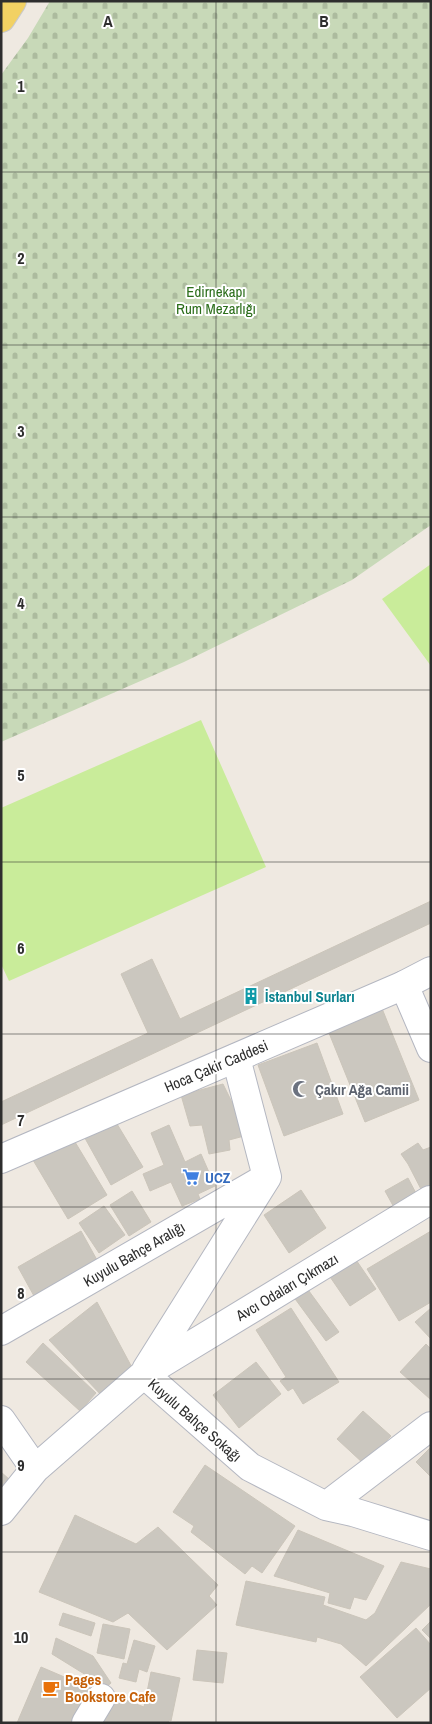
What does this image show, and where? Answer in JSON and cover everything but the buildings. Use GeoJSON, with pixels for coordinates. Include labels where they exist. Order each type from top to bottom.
{"type":"FeatureCollection","features":[{"type":"Feature","properties":{"kind":"main road"},"geometry":{"type":"LineString","coordinates":[[1,18],[12,1]]}},
{"type":"Feature","properties":{"kind":"street","name":"Hoca Çakir Caddesi"},"geometry":{"type":"LineString","coordinates":[[1,1159],[404,985],[431,971]]}},
{"type":"Feature","properties":{"kind":"street"},"geometry":{"type":"LineString","coordinates":[[404,985],[431,1048]]}},
{"type":"Feature","properties":{"kind":"street"},"geometry":{"type":"LineString","coordinates":[[144,1374],[267,1177],[236,1058]]}},
{"type":"Feature","properties":{"kind":"street","name":"Kuyulu Bahçe Aralığı"},"geometry":{"type":"LineString","coordinates":[[1,1331],[267,1177]]}},
{"type":"Feature","properties":{"kind":"street","name":"Avcı Odaları Çıkmazı"},"geometry":{"type":"LineString","coordinates":[[144,1374],[430,1200],[431,1202]]}},
{"type":"Feature","properties":{"kind":"street","name":"Kuyulu Bahçe Sokağı"},"geometry":{"type":"LineString","coordinates":[[1,1511],[35,1469],[144,1374],[250,1467],[326,1506],[353,1512],[431,1536]]}},
{"type":"Feature","properties":{"kind":"street"},"geometry":{"type":"LineString","coordinates":[[1,1420],[35,1469]]}},
{"type":"Feature","properties":{"kind":"street"},"geometry":{"type":"LineString","coordinates":[[326,1506],[431,1426]]}},
{"type":"Feature","properties":{"kind":"street"},"geometry":{"type":"LineString","coordinates":[[86,1723],[101,1698]]}},
{"type":"Feature","properties":{"kind":"green space","name":"Edirnekapı Rum Mezarlığı"},"geometry":{"type":"Polygon","coordinates":[[[50,1],[431,1],[431,525],[352,580],[184,662],[1,742],[1,75],[28,38],[50,1]]]}},
{"type":"Feature","properties":{"kind":"green space"},"geometry":{"type":"Polygon","coordinates":[[[431,564],[431,666],[382,599],[431,564]]]}},
{"type":"Feature","properties":{"kind":"green space"},"geometry":{"type":"Polygon","coordinates":[[[201,720],[266,867],[9,981],[1,964],[1,808],[201,720]]]}},
{"type":"Feature","properties":{"kind":"place","name":"İstanbul Surları"},"geometry":{"type":"Point","coordinates":[251,996]}},
{"type":"Feature","properties":{"kind":"place","name":"Çakır Ağa Camii"},"geometry":{"type":"Point","coordinates":[301,1089]}},
{"type":"Feature","properties":{"kind":"place","name":"UCZ"},"geometry":{"type":"Point","coordinates":[191,1177]}},
{"type":"Feature","properties":{"kind":"place","name":"Pages Bookstore Cafe"},"geometry":{"type":"Point","coordinates":[51,1688]}}]}
